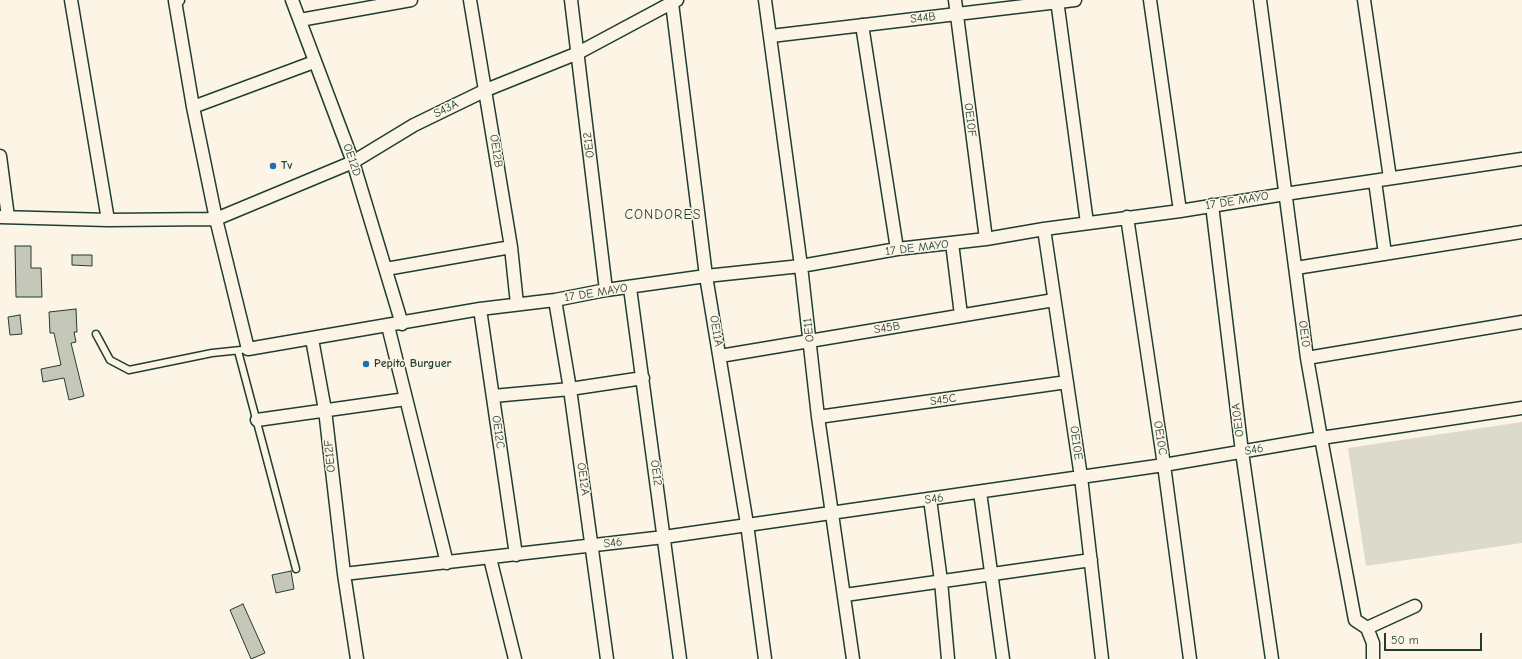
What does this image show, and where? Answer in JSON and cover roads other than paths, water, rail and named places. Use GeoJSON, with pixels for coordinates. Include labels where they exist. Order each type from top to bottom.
{"type":"FeatureCollection","features":[{"type":"Feature","properties":{"kind":"street"},"geometry":{"type":"LineString","coordinates":[[71,0],[108,220]]}},
{"type":"Feature","properties":{"kind":"street"},"geometry":{"type":"LineString","coordinates":[[177,0],[194,107],[243,350]]}},
{"type":"Feature","properties":{"kind":"street","name":"OE12D"},"geometry":{"type":"LineString","coordinates":[[292,0],[314,62],[353,162],[402,324]]}},
{"type":"Feature","properties":{"kind":"street"},"geometry":{"type":"LineString","coordinates":[[300,20],[411,0]]}},
{"type":"Feature","properties":{"kind":"street","name":"OE12B"},"geometry":{"type":"LineString","coordinates":[[470,0],[511,247],[517,304]]}},
{"type":"Feature","properties":{"kind":"street","name":"OE12"},"geometry":{"type":"LineString","coordinates":[[571,0],[606,290]]}},
{"type":"Feature","properties":{"kind":"street","name":"OE11"},"geometry":{"type":"LineString","coordinates":[[765,0],[772,36],[802,266],[818,417],[831,513],[845,595],[853,659]]}},
{"type":"Feature","properties":{"kind":"street","name":"OE10F"},"geometry":{"type":"LineString","coordinates":[[955,0],[986,239]]}},
{"type":"Feature","properties":{"kind":"street","name":"S44B"},"geometry":{"type":"LineString","coordinates":[[772,36],[1075,0]]}},
{"type":"Feature","properties":{"kind":"street"},"geometry":{"type":"LineString","coordinates":[[1150,0],[1180,211]]}},
{"type":"Feature","properties":{"kind":"street","name":"OE10"},"geometry":{"type":"LineString","coordinates":[[1260,0],[1307,358],[1355,620],[1367,628],[1373,643],[1374,659]]}},
{"type":"Feature","properties":{"kind":"street"},"geometry":{"type":"LineString","coordinates":[[1364,0],[1390,178]]}},
{"type":"Feature","properties":{"kind":"street","name":"S43A"},"geometry":{"type":"LineString","coordinates":[[216,219],[353,162],[414,125],[486,90],[578,52],[674,1]]}},
{"type":"Feature","properties":{"kind":"street","name":"OE11A"},"geometry":{"type":"LineString","coordinates":[[674,1],[706,276],[747,524],[765,659]]}},
{"type":"Feature","properties":{"kind":"street"},"geometry":{"type":"LineString","coordinates":[[1057,1],[1087,223]]}},
{"type":"Feature","properties":{"kind":"street"},"geometry":{"type":"LineString","coordinates":[[862,25],[898,249]]}},
{"type":"Feature","properties":{"kind":"street"},"geometry":{"type":"LineString","coordinates":[[194,107],[314,62]]}},
{"type":"Feature","properties":{"kind":"street"},"geometry":{"type":"LineString","coordinates":[[0,156],[4,217],[108,220],[216,219]]}},
{"type":"Feature","properties":{"kind":"street","name":"17 DE MAYO"},"geometry":{"type":"LineString","coordinates":[[243,350],[402,324],[480,309],[555,300],[606,290],[630,288],[706,276],[802,266],[898,249],[986,239],[1044,229],[1180,211],[1375,180],[1522,159]]}},
{"type":"Feature","properties":{"kind":"street"},"geometry":{"type":"LineString","coordinates":[[1375,180],[1385,254]]}},
{"type":"Feature","properties":{"kind":"street","name":"OE10A"},"geometry":{"type":"LineString","coordinates":[[1212,205],[1242,452],[1272,659]]}},
{"type":"Feature","properties":{"kind":"street","name":"OE10C"},"geometry":{"type":"LineString","coordinates":[[1127,217],[1164,465],[1190,659]]}},
{"type":"Feature","properties":{"kind":"street","name":"OE10E"},"geometry":{"type":"LineString","coordinates":[[1044,229],[1081,477],[1102,659]]}},
{"type":"Feature","properties":{"kind":"street"},"geometry":{"type":"LineString","coordinates":[[1296,268],[1522,232]]}},
{"type":"Feature","properties":{"kind":"street"},"geometry":{"type":"LineString","coordinates":[[952,243],[961,315]]}},
{"type":"Feature","properties":{"kind":"street"},"geometry":{"type":"LineString","coordinates":[[386,269],[511,247]]}},
{"type":"Feature","properties":{"kind":"street","name":"OE12"},"geometry":{"type":"LineString","coordinates":[[630,288],[680,659]]}},
{"type":"Feature","properties":{"kind":"street","name":"OE12A"},"geometry":{"type":"LineString","coordinates":[[555,300],[570,389],[607,659]]}},
{"type":"Feature","properties":{"kind":"street","name":"S45B"},"geometry":{"type":"LineString","coordinates":[[720,356],[1054,300]]}},
{"type":"Feature","properties":{"kind":"street","name":"OE12C"},"geometry":{"type":"LineString","coordinates":[[480,309],[516,555]]}},
{"type":"Feature","properties":{"kind":"street"},"geometry":{"type":"LineString","coordinates":[[1307,358],[1522,322]]}},
{"type":"Feature","properties":{"kind":"street"},"geometry":{"type":"LineString","coordinates":[[388,326],[447,563]]}},
{"type":"Feature","properties":{"kind":"street","name":"OE12F"},"geometry":{"type":"LineString","coordinates":[[312,339],[325,410],[344,574],[357,659]]}},
{"type":"Feature","properties":{"kind":"street"},"geometry":{"type":"LineString","coordinates":[[493,396],[570,389],[643,378]]}},
{"type":"Feature","properties":{"kind":"street","name":"S45C"},"geometry":{"type":"LineString","coordinates":[[818,417],[1067,382]]}},
{"type":"Feature","properties":{"kind":"street"},"geometry":{"type":"LineString","coordinates":[[257,420],[406,399]]}},
{"type":"Feature","properties":{"kind":"street","name":"S46"},"geometry":{"type":"LineString","coordinates":[[344,574],[664,537],[1164,465],[1321,438],[1522,408]]}},
{"type":"Feature","properties":{"kind":"street"},"geometry":{"type":"LineString","coordinates":[[980,492],[1003,659]]}},
{"type":"Feature","properties":{"kind":"street"},"geometry":{"type":"LineString","coordinates":[[930,499],[941,581],[948,659]]}},
{"type":"Feature","properties":{"kind":"street"},"geometry":{"type":"LineString","coordinates":[[490,558],[515,659]]}},
{"type":"Feature","properties":{"kind":"street"},"geometry":{"type":"LineString","coordinates":[[845,595],[990,573],[1091,560]]}},
{"type":"Feature","properties":{"kind":"street"},"geometry":{"type":"LineString","coordinates":[[1367,628],[1415,606]]}},
{"type":"Feature","properties":{"kind":"lane"},"geometry":{"type":"LineString","coordinates":[[96,334],[110,360],[128,370],[212,352],[243,350],[257,420],[296,569]]}},
{"type":"Feature","properties":{"kind":"place","name":"Tv"},"geometry":{"type":"Point","coordinates":[273,166]}},
{"type":"Feature","properties":{"kind":"place","name":"Pepito Burguer"},"geometry":{"type":"Point","coordinates":[366,364]}},
{"type":"Feature","properties":{"kind":"district","name":"CONDORES"},"geometry":{"type":"Point","coordinates":[663,215]}}]}
